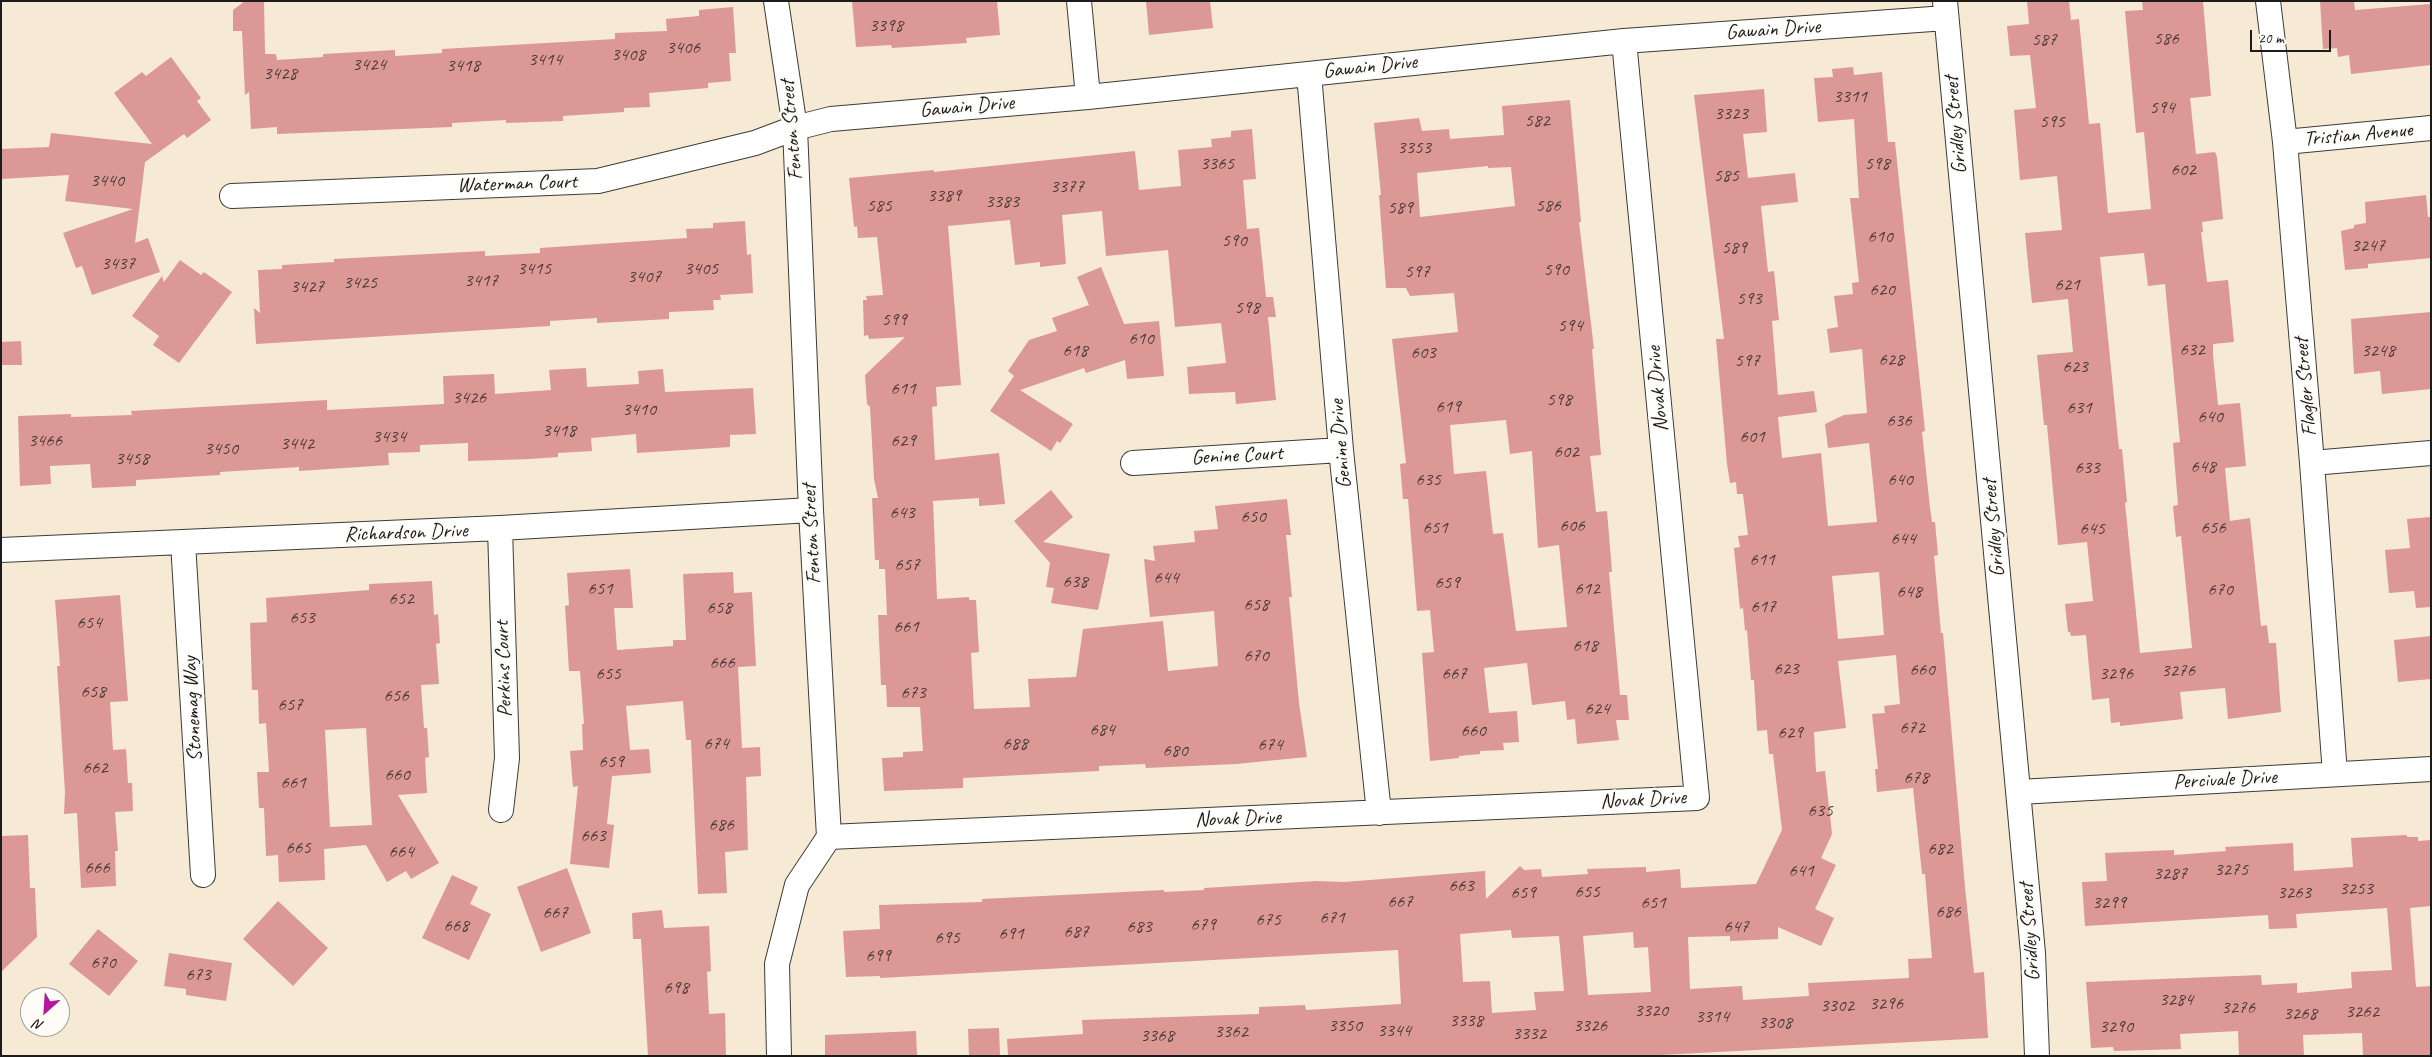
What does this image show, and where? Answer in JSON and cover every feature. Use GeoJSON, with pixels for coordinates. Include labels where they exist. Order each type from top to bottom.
{"type":"FeatureCollection","features":[{"type":"Feature","properties":{"kind":"street","name":"Fenton Street"},"geometry":{"type":"LineString","coordinates":[[776,1],[795,128],[811,510],[829,837]]}},
{"type":"Feature","properties":{"kind":"street"},"geometry":{"type":"LineString","coordinates":[[1079,1],[1088,97]]}},
{"type":"Feature","properties":{"kind":"street","name":"Flagler Street"},"geometry":{"type":"LineString","coordinates":[[2268,1],[2285,142],[2312,463],[2335,774]]}},
{"type":"Feature","properties":{"kind":"street","name":"Gawain Drive"},"geometry":{"type":"LineString","coordinates":[[795,128],[831,119],[1088,97],[1624,41],[1945,10]]}},
{"type":"Feature","properties":{"kind":"street","name":"Gridley Street"},"geometry":{"type":"LineString","coordinates":[[1945,10],[2019,792],[2033,953],[2037,1056]]}},
{"type":"Feature","properties":{"kind":"street","name":"Novak Drive"},"geometry":{"type":"LineString","coordinates":[[829,837],[1697,798],[1624,41]]}},
{"type":"Feature","properties":{"kind":"street","name":"Genine Drive"},"geometry":{"type":"LineString","coordinates":[[1309,74],[1342,450],[1379,813]]}},
{"type":"Feature","properties":{"kind":"street","name":"Waterman Court"},"geometry":{"type":"LineString","coordinates":[[232,196],[598,181],[755,143],[795,128]]}},
{"type":"Feature","properties":{"kind":"street","name":"Tristian Avenue"},"geometry":{"type":"LineString","coordinates":[[2285,142],[2431,128]]}},
{"type":"Feature","properties":{"kind":"street","name":"Genine Court"},"geometry":{"type":"LineString","coordinates":[[1133,463],[1342,450]]}},
{"type":"Feature","properties":{"kind":"street"},"geometry":{"type":"LineString","coordinates":[[2312,463],[2431,453]]}},
{"type":"Feature","properties":{"kind":"street","name":"Richardson Drive"},"geometry":{"type":"LineString","coordinates":[[1,550],[500,528],[811,510]]}},
{"type":"Feature","properties":{"kind":"street","name":"Perkins Court"},"geometry":{"type":"LineString","coordinates":[[500,528],[507,758],[501,810]]}},
{"type":"Feature","properties":{"kind":"street","name":"Stonemag Way"},"geometry":{"type":"LineString","coordinates":[[183,542],[202,876]]}},
{"type":"Feature","properties":{"kind":"street","name":"Percivale Drive"},"geometry":{"type":"LineString","coordinates":[[2019,792],[2431,769]]}},
{"type":"Feature","properties":{"kind":"street"},"geometry":{"type":"LineString","coordinates":[[779,1056],[777,964],[797,885],[829,837]]}},
{"type":"Feature","properties":{"kind":"building"},"geometry":{"type":"Polygon","coordinates":[[[245,1],[264,1],[265,54],[276,54],[277,60],[323,57],[323,54],[395,50],[395,56],[442,53],[442,49],[615,39],[615,33],[667,31],[666,19],[699,16],[699,10],[733,7],[736,53],[729,53],[731,81],[708,83],[708,88],[649,93],[650,107],[624,108],[624,112],[563,116],[563,121],[506,123],[506,120],[452,123],[452,127],[277,134],[277,127],[251,129],[249,92],[245,95],[242,31],[233,31],[233,10],[245,1]]]}},
{"type":"Feature","properties":{"kind":"building"},"geometry":{"type":"Polygon","coordinates":[[[852,1],[997,1],[1000,35],[966,38],[967,43],[892,48],[891,45],[856,47],[852,1]]]}},
{"type":"Feature","properties":{"kind":"building"},"geometry":{"type":"Polygon","coordinates":[[[1146,1],[1210,1],[1213,28],[1149,35],[1146,1]]]}},
{"type":"Feature","properties":{"kind":"building"},"geometry":{"type":"Polygon","coordinates":[[[2027,1],[2069,1],[2071,20],[2079,19],[2089,124],[2100,123],[2108,213],[2151,209],[2144,132],[2136,133],[2125,11],[2143,10],[2142,1],[2203,1],[2211,96],[2190,98],[2196,154],[2215,152],[2217,157],[2223,219],[2202,222],[2203,232],[2201,232],[2207,282],[2228,280],[2234,342],[2213,344],[2213,355],[2218,405],[2240,403],[2246,466],[2225,468],[2230,521],[2250,518],[2261,626],[2267,625],[2269,643],[2276,643],[2281,712],[2228,719],[2225,688],[2180,692],[2183,719],[2120,726],[2120,722],[2111,723],[2109,698],[2092,700],[2086,635],[2071,636],[2070,632],[2068,632],[2065,604],[2093,601],[2087,542],[2058,545],[2047,425],[2044,425],[2037,355],[2073,352],[2068,299],[2032,303],[2025,233],[2062,230],[2057,176],[2020,180],[2014,110],[2036,108],[2030,55],[2010,56],[2007,26],[2029,24],[2027,1]],[[2144,253],[2100,257],[2119,449],[2122,449],[2127,502],[2125,503],[2140,653],[2192,648],[2181,536],[2176,537],[2173,506],[2178,505],[2173,443],[2180,442],[2165,284],[2148,286],[2144,253]]]}},
{"type":"Feature","properties":{"kind":"building"},"geometry":{"type":"Polygon","coordinates":[[[2320,1],[2354,1],[2355,10],[2431,4],[2431,65],[2351,74],[2349,55],[2338,57],[2337,48],[2323,49],[2320,1]]]}},
{"type":"Feature","properties":{"kind":"building"},"geometry":{"type":"Polygon","coordinates":[[[171,57],[201,98],[197,101],[211,120],[187,138],[184,134],[145,162],[135,243],[148,238],[160,272],[92,295],[82,266],[76,268],[63,233],[133,209],[65,201],[69,175],[1,179],[1,149],[49,147],[51,133],[152,144],[114,93],[142,72],[146,76],[171,57]]]}},
{"type":"Feature","properties":{"kind":"building"},"geometry":{"type":"Polygon","coordinates":[[[1853,67],[1854,75],[1882,72],[1888,142],[1895,142],[1925,431],[1922,432],[1930,508],[1932,522],[1935,522],[1938,555],[1934,556],[1941,633],[1943,633],[1965,887],[1974,973],[1984,972],[1988,1038],[1641,1056],[1008,1056],[1007,1039],[1083,1034],[1082,1020],[1259,1014],[1259,1007],[1305,1005],[1306,1010],[1401,1004],[1398,950],[880,978],[880,976],[846,977],[843,931],[880,929],[879,905],[982,902],[982,899],[1164,890],[1164,892],[1204,890],[1204,888],[1317,881],[1344,882],[1485,871],[1486,899],[1520,866],[1524,870],[1541,869],[1542,877],[1588,874],[1587,869],[1646,867],[1646,872],[1680,869],[1681,888],[1756,884],[1782,830],[1773,754],[1769,754],[1767,730],[1757,731],[1754,680],[1751,680],[1747,630],[1745,631],[1743,608],[1740,609],[1734,548],[1740,547],[1738,536],[1748,535],[1743,494],[1737,494],[1736,482],[1730,483],[1727,464],[1716,339],[1724,339],[1694,95],[1764,89],[1767,132],[1743,134],[1748,178],[1795,173],[1798,202],[1761,206],[1768,272],[1774,271],[1779,320],[1772,321],[1778,395],[1814,391],[1817,412],[1778,417],[1782,458],[1821,453],[1828,526],[1877,522],[1869,443],[1828,448],[1825,424],[1844,415],[1867,413],[1862,349],[1830,353],[1827,329],[1838,327],[1834,296],[1853,294],[1852,283],[1859,282],[1850,198],[1859,198],[1854,119],[1818,122],[1814,78],[1833,77],[1832,69],[1853,67]],[[1879,572],[1832,576],[1838,639],[1884,635],[1879,572]],[[1896,655],[1838,661],[1846,728],[1814,732],[1816,772],[1825,771],[1832,834],[1821,858],[1836,865],[1815,909],[1834,918],[1821,946],[1778,927],[1778,939],[1730,941],[1730,936],[1688,937],[1690,989],[1742,986],[1743,1000],[1809,996],[1808,983],[1909,978],[1908,959],[1932,958],[1925,874],[1922,874],[1913,788],[1877,792],[1875,769],[1878,769],[1872,714],[1885,713],[1884,706],[1900,704],[1896,655]],[[1511,930],[1460,934],[1463,982],[1490,981],[1492,1013],[1536,1010],[1534,992],[1564,991],[1559,936],[1512,938],[1511,930]],[[1633,932],[1583,936],[1588,995],[1651,992],[1648,947],[1634,948],[1633,932]]]}},
{"type":"Feature","properties":{"kind":"building"},"geometry":{"type":"Polygon","coordinates":[[[1570,100],[1581,222],[1579,222],[1594,349],[1592,349],[1601,455],[1590,456],[1596,512],[1607,511],[1612,572],[1609,572],[1620,695],[1627,695],[1629,720],[1616,720],[1619,740],[1577,744],[1575,719],[1567,720],[1565,701],[1532,705],[1527,663],[1484,668],[1489,713],[1517,711],[1519,742],[1503,743],[1504,750],[1480,751],[1480,754],[1430,761],[1422,653],[1434,652],[1430,610],[1417,611],[1408,499],[1403,499],[1400,464],[1406,463],[1392,339],[1458,332],[1454,293],[1410,296],[1406,288],[1386,288],[1379,195],[1381,195],[1374,123],[1419,118],[1422,131],[1449,129],[1450,139],[1504,135],[1502,106],[1570,100]],[[1488,166],[1417,173],[1420,217],[1515,206],[1511,167],[1488,168],[1488,166]],[[1506,420],[1450,425],[1454,474],[1486,471],[1493,534],[1503,533],[1516,631],[1567,627],[1559,545],[1538,548],[1532,451],[1510,454],[1506,420]]]}},
{"type":"Feature","properties":{"kind":"building"},"geometry":{"type":"Polygon","coordinates":[[[1252,129],[1256,179],[1243,180],[1247,229],[1259,228],[1266,297],[1273,297],[1276,317],[1268,317],[1276,400],[1236,404],[1235,392],[1189,394],[1187,367],[1226,363],[1221,323],[1175,327],[1168,250],[1106,256],[1102,211],[1062,215],[1066,264],[1040,267],[1040,262],[1015,265],[1010,220],[948,226],[961,385],[936,387],[937,406],[932,407],[935,460],[999,453],[1005,504],[979,506],[979,498],[933,501],[937,599],[969,597],[969,600],[976,600],[979,652],[971,653],[974,709],[1030,707],[1028,679],[1076,677],[1083,629],[1163,621],[1168,671],[1218,666],[1214,611],[1150,617],[1144,559],[1155,561],[1153,546],[1195,542],[1194,531],[1218,529],[1215,506],[1287,499],[1291,535],[1286,535],[1292,597],[1289,597],[1299,703],[1307,757],[1236,764],[1146,768],[1145,764],[1099,766],[1099,771],[963,778],[963,788],[884,791],[882,758],[903,757],[903,752],[923,751],[920,707],[887,707],[886,685],[881,685],[878,615],[887,615],[885,569],[879,569],[879,560],[875,560],[872,498],[878,498],[874,479],[870,407],[867,404],[865,375],[905,337],[869,339],[868,335],[864,336],[863,300],[867,300],[866,296],[883,295],[877,237],[858,238],[857,226],[854,227],[849,178],[934,170],[934,172],[1135,151],[1139,190],[1181,186],[1178,150],[1212,147],[1211,139],[1231,137],[1231,131],[1252,129]]]}},
{"type":"Feature","properties":{"kind":"building"},"geometry":{"type":"Polygon","coordinates":[[[2426,195],[2428,217],[2431,217],[2431,258],[2368,264],[2368,268],[2345,270],[2341,231],[2354,228],[2354,225],[2366,223],[2365,202],[2426,195]]]}},
{"type":"Feature","properties":{"kind":"building"},"geometry":{"type":"Polygon","coordinates":[[[745,221],[747,255],[751,254],[753,293],[720,295],[721,300],[713,300],[714,310],[669,312],[669,319],[597,323],[597,318],[550,321],[550,326],[256,344],[254,308],[260,313],[258,270],[282,269],[282,265],[334,262],[334,259],[485,251],[485,256],[540,253],[540,248],[687,238],[686,229],[713,228],[713,223],[745,221]]]}},
{"type":"Feature","properties":{"kind":"building"},"geometry":{"type":"Polygon","coordinates":[[[180,260],[201,275],[204,272],[232,292],[179,363],[153,345],[159,336],[132,316],[162,276],[164,282],[180,260]]]}},
{"type":"Feature","properties":{"kind":"building"},"geometry":{"type":"Polygon","coordinates":[[[1101,267],[1124,324],[1159,321],[1164,376],[1127,379],[1125,360],[1086,373],[1084,368],[1020,390],[1073,424],[1060,443],[1057,441],[1051,451],[990,411],[1014,376],[1008,371],[1029,340],[1057,331],[1052,318],[1089,305],[1077,277],[1101,267]]]}},
{"type":"Feature","properties":{"kind":"building"},"geometry":{"type":"Polygon","coordinates":[[[2431,312],[2431,389],[2382,394],[2380,371],[2354,374],[2351,319],[2431,312]]]}},
{"type":"Feature","properties":{"kind":"building"},"geometry":{"type":"Polygon","coordinates":[[[21,341],[22,365],[1,365],[1,342],[21,341]]]}},
{"type":"Feature","properties":{"kind":"building"},"geometry":{"type":"Polygon","coordinates":[[[586,368],[587,387],[639,384],[638,371],[663,369],[665,392],[753,388],[756,434],[730,435],[730,447],[637,453],[636,434],[591,438],[592,451],[558,453],[558,457],[530,459],[468,461],[468,443],[420,445],[420,452],[388,453],[389,465],[299,471],[299,467],[220,472],[220,475],[136,480],[136,486],[92,488],[90,464],[50,466],[51,484],[20,486],[18,416],[71,414],[71,417],[132,415],[131,411],[327,400],[327,410],[444,404],[443,376],[494,374],[495,394],[551,390],[549,370],[586,368]]]}},
{"type":"Feature","properties":{"kind":"building"},"geometry":{"type":"Polygon","coordinates":[[[1051,490],[1073,517],[1043,542],[1110,554],[1098,610],[1051,603],[1054,588],[1046,587],[1050,563],[1014,521],[1051,490]]]}},
{"type":"Feature","properties":{"kind":"building"},"geometry":{"type":"Polygon","coordinates":[[[2431,517],[2431,607],[2416,608],[2414,591],[2389,593],[2385,550],[2410,548],[2407,519],[2431,517]]]}},
{"type":"Feature","properties":{"kind":"building"},"geometry":{"type":"Polygon","coordinates":[[[630,569],[633,608],[614,608],[617,650],[673,646],[673,640],[686,640],[683,574],[733,572],[734,593],[752,592],[756,666],[738,667],[742,748],[760,747],[761,776],[746,777],[748,850],[725,852],[727,893],[698,894],[691,740],[686,740],[683,701],[626,706],[630,750],[649,749],[651,773],[612,776],[607,824],[614,825],[609,868],[570,864],[578,786],[573,787],[570,751],[583,750],[582,724],[584,724],[580,671],[569,671],[565,606],[569,605],[567,573],[630,569]]]}},
{"type":"Feature","properties":{"kind":"building"},"geometry":{"type":"Polygon","coordinates":[[[432,581],[434,615],[438,614],[440,643],[436,644],[439,684],[421,685],[424,728],[427,728],[429,757],[425,758],[427,793],[398,795],[439,863],[411,879],[406,871],[387,882],[366,845],[324,849],[325,880],[279,882],[278,855],[266,856],[264,808],[259,808],[257,772],[269,772],[266,723],[259,724],[258,690],[252,690],[250,623],[267,622],[266,598],[369,590],[369,584],[432,581]],[[366,728],[325,730],[330,827],[372,825],[366,728]]]}},
{"type":"Feature","properties":{"kind":"building"},"geometry":{"type":"Polygon","coordinates":[[[120,595],[128,701],[110,702],[113,750],[126,749],[128,783],[132,783],[133,811],[115,812],[118,851],[115,851],[116,886],[81,888],[77,813],[64,814],[65,792],[57,666],[60,666],[55,600],[120,595]]]}},
{"type":"Feature","properties":{"kind":"building"},"geometry":{"type":"Polygon","coordinates":[[[2431,636],[2431,679],[2398,682],[2394,640],[2431,636]]]}},
{"type":"Feature","properties":{"kind":"building"},"geometry":{"type":"Polygon","coordinates":[[[28,835],[30,888],[35,888],[37,937],[1,972],[1,836],[28,835]]]}},
{"type":"Feature","properties":{"kind":"building"},"geometry":{"type":"Polygon","coordinates":[[[2407,835],[2407,837],[2418,837],[2418,841],[2431,840],[2431,906],[2410,908],[2416,987],[2431,986],[2431,1056],[2363,1056],[2362,1033],[2303,1035],[2304,1056],[2239,1056],[2238,1031],[2180,1034],[2181,1049],[2114,1051],[2113,1047],[2091,1048],[2086,982],[2261,975],[2262,985],[2297,983],[2297,993],[2352,988],[2351,972],[2392,970],[2387,908],[2296,914],[2297,928],[2269,929],[2268,915],[2085,926],[2082,882],[2107,881],[2105,853],[2174,850],[2174,855],[2226,851],[2225,847],[2293,843],[2294,871],[2353,867],[2351,838],[2407,835]]]}},
{"type":"Feature","properties":{"kind":"building"},"geometry":{"type":"Polygon","coordinates":[[[567,868],[591,933],[541,952],[517,887],[567,868]]]}},
{"type":"Feature","properties":{"kind":"building"},"geometry":{"type":"Polygon","coordinates":[[[452,875],[478,887],[470,904],[491,914],[469,960],[422,938],[452,875]]]}},
{"type":"Feature","properties":{"kind":"building"},"geometry":{"type":"Polygon","coordinates":[[[278,901],[328,948],[293,986],[243,939],[278,901]]]}},
{"type":"Feature","properties":{"kind":"building"},"geometry":{"type":"Polygon","coordinates":[[[662,910],[664,928],[709,926],[711,971],[707,972],[709,1014],[725,1013],[726,1056],[648,1056],[641,939],[633,939],[632,913],[662,910]]]}},
{"type":"Feature","properties":{"kind":"building"},"geometry":{"type":"Polygon","coordinates":[[[98,929],[138,961],[109,996],[69,964],[98,929]]]}},
{"type":"Feature","properties":{"kind":"building"},"geometry":{"type":"Polygon","coordinates":[[[169,953],[232,963],[226,1001],[186,995],[186,989],[164,986],[169,953]]]}},
{"type":"Feature","properties":{"kind":"building"},"geometry":{"type":"Polygon","coordinates":[[[999,1028],[1000,1056],[969,1056],[968,1029],[999,1028]]]}},
{"type":"Feature","properties":{"kind":"building"},"geometry":{"type":"Polygon","coordinates":[[[916,1031],[917,1056],[825,1056],[825,1035],[916,1031]]]}}]}
